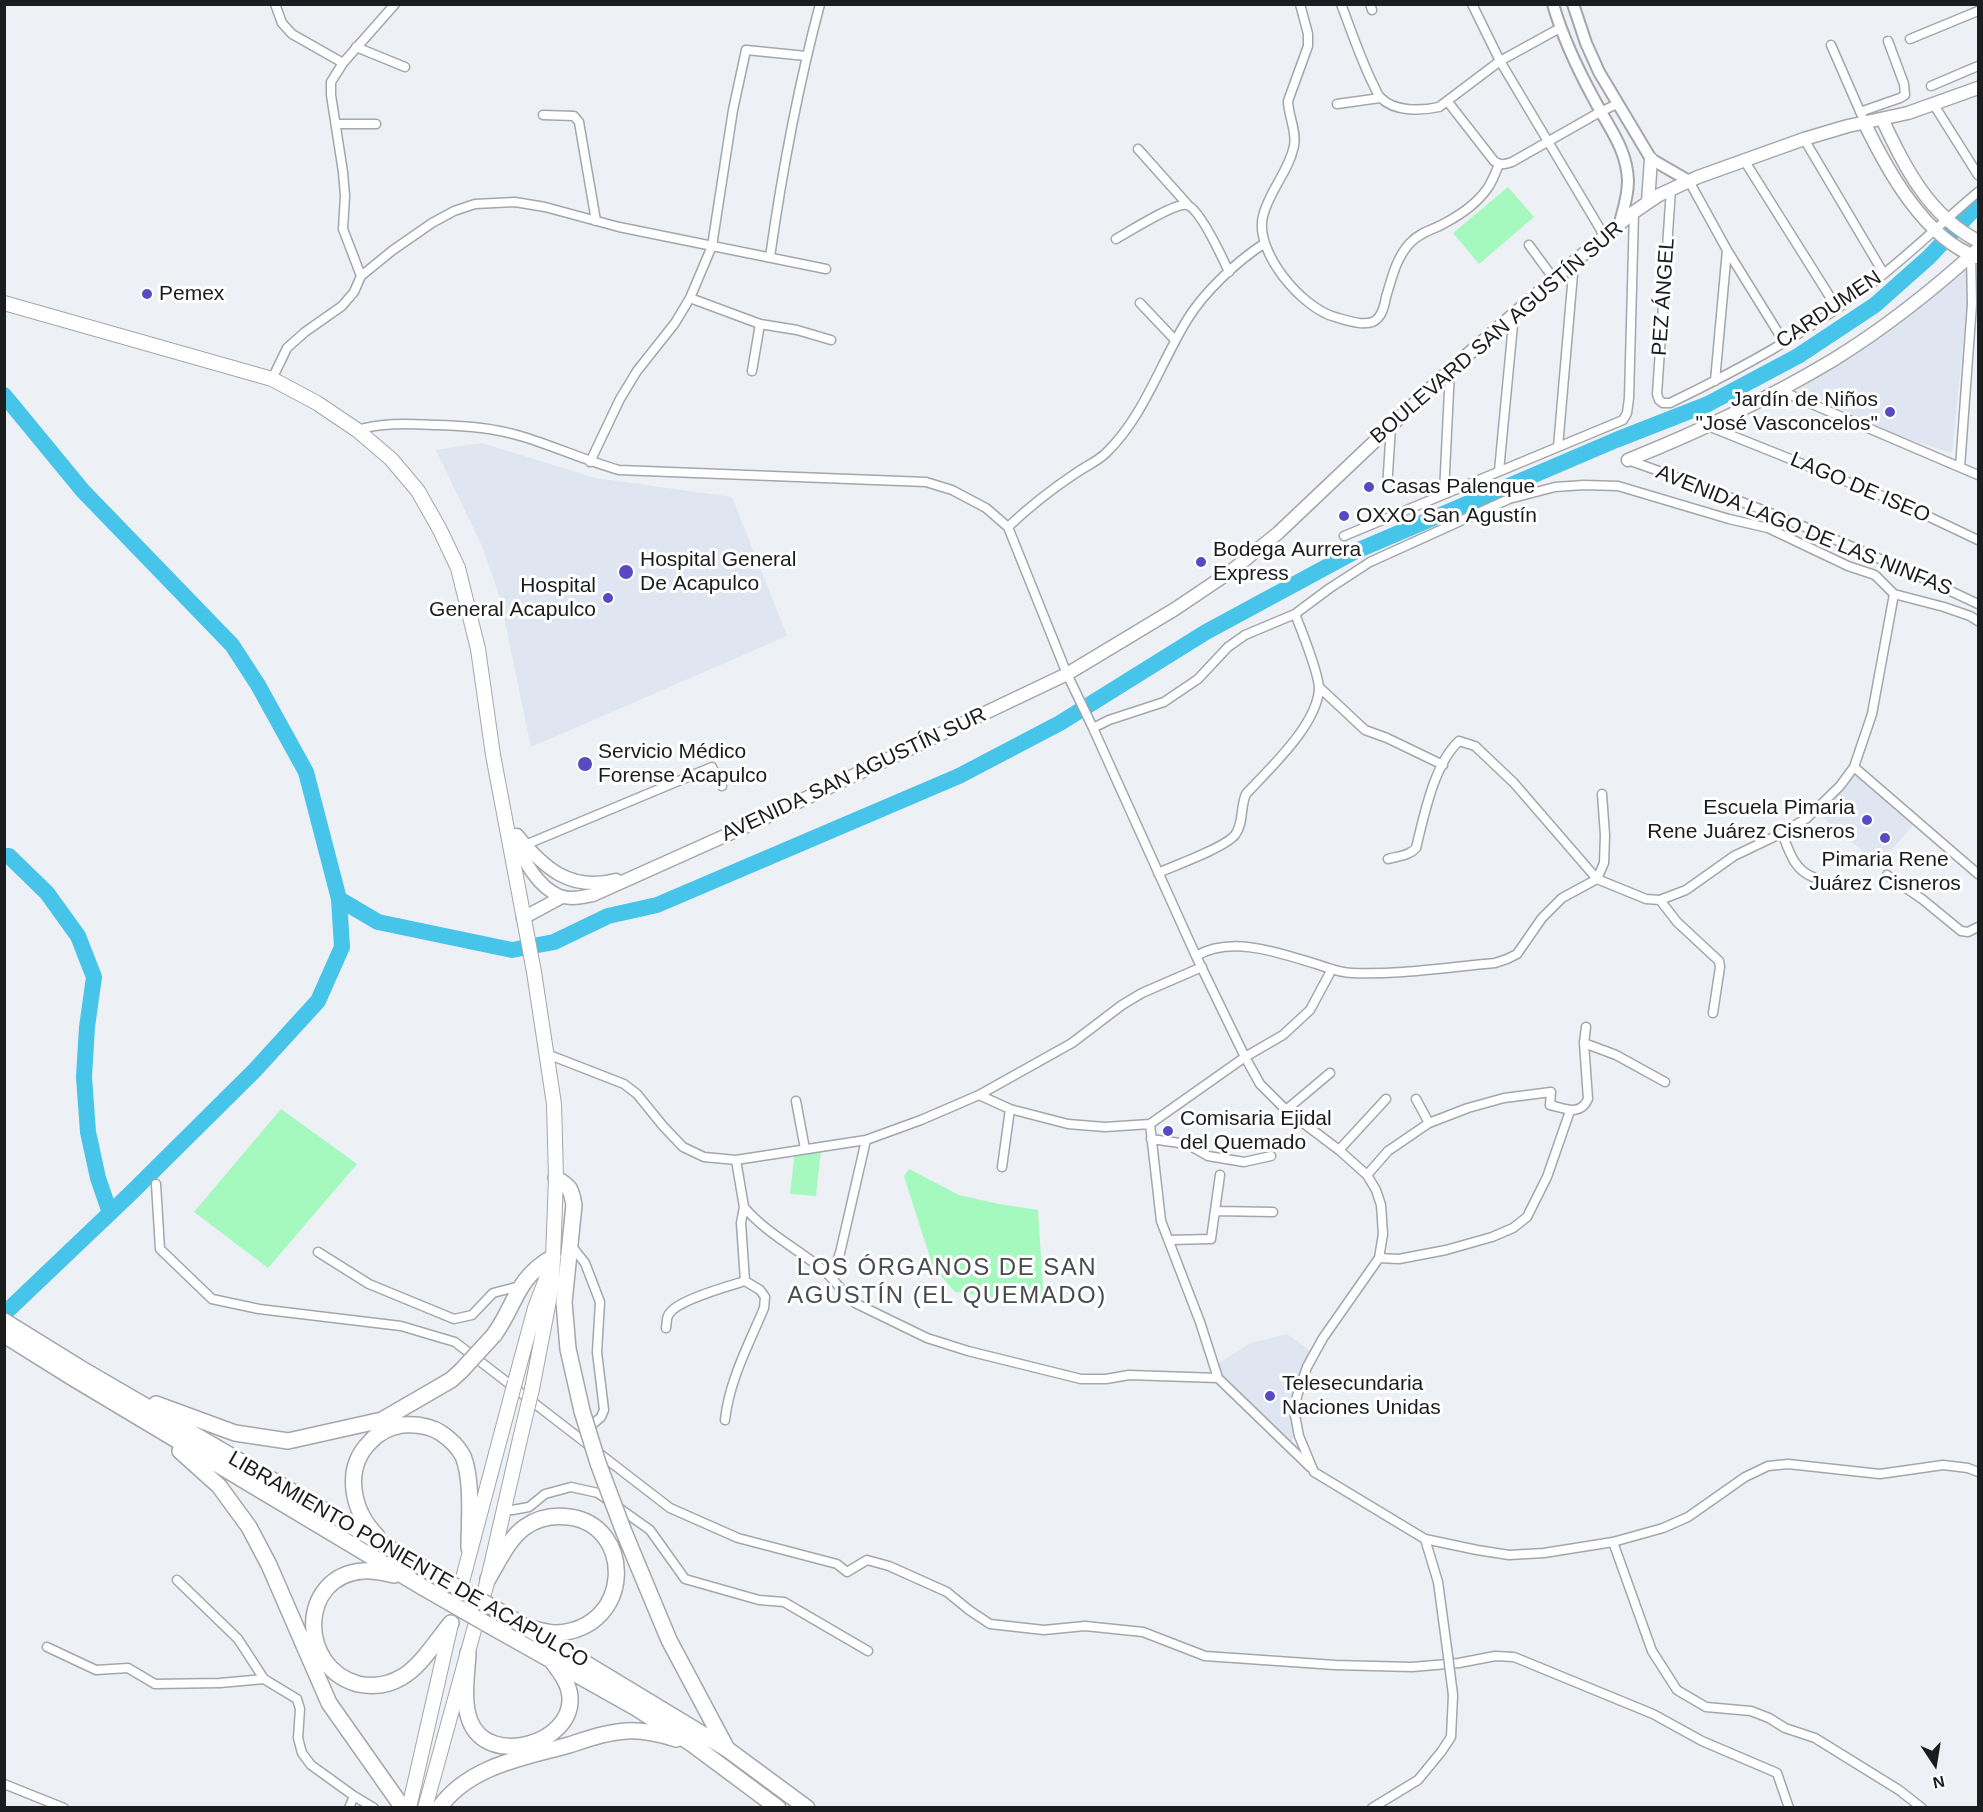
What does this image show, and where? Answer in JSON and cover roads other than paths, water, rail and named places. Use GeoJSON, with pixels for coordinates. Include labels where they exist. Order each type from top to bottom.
{"type":"FeatureCollection","features":[{"type":"Feature","properties":{"kind":"highway"},"geometry":{"type":"LineString","coordinates":[[556,1178],[569,1186],[574,1205],[564,1302],[568,1349],[582,1411],[598,1463],[624,1532],[669,1640],[727,1749]]}},
{"type":"Feature","properties":{"kind":"highway"},"geometry":{"type":"LineString","coordinates":[[116,1389],[235,1432],[288,1441],[382,1420],[451,1380],[461,1371],[494,1335],[503,1322],[520,1286],[531,1272],[552,1262]]}},
{"type":"Feature","properties":{"kind":"highway","name":"LIBRAMIENTO PONIENTE DE ACAPULCO"},"geometry":{"type":"LineString","coordinates":[[4,1320],[138,1417],[408,1579],[636,1707],[692,1744],[778,1808]]}},
{"type":"Feature","properties":{"kind":"highway","name":"LIBRAMIENTO PONIENTE DE ACAPULCO"},"geometry":{"type":"LineString","coordinates":[[4,1335],[76,1373],[116,1389],[494,1608],[727,1749],[807,1808]]}},
{"type":"Feature","properties":{"kind":"highway"},"geometry":{"type":"LineString","coordinates":[[138,1417],[188,1457],[219,1486],[238,1512],[260,1546],[329,1703],[403,1808]]}},
{"type":"Feature","properties":{"kind":"highway"},"geometry":{"type":"LineString","coordinates":[[390,1549],[368,1527],[358,1506],[353,1486],[354,1467],[363,1449],[376,1435],[394,1426],[414,1424],[433,1428],[450,1439],[462,1455],[468,1473],[470,1548]]}},
{"type":"Feature","properties":{"kind":"highway"},"geometry":{"type":"LineString","coordinates":[[488,1579],[512,1540],[524,1528],[541,1518],[559,1516],[580,1518],[600,1530],[608,1542],[615,1561],[617,1577],[615,1591],[605,1611],[591,1623],[571,1631],[554,1633],[525,1628]]}},
{"type":"Feature","properties":{"kind":"highway"},"geometry":{"type":"LineString","coordinates":[[408,1579],[377,1571],[360,1571],[342,1577],[328,1587],[315,1609],[313,1626],[318,1649],[328,1665],[344,1678],[361,1684],[382,1685],[394,1682],[413,1669],[451,1623]]}},
{"type":"Feature","properties":{"kind":"highway"},"geometry":{"type":"LineString","coordinates":[[468,1653],[466,1705],[470,1721],[483,1739],[496,1746],[506,1747],[524,1745],[544,1738],[556,1730],[565,1719],[570,1704],[569,1691],[550,1659]]}},
{"type":"Feature","properties":{"kind":"highway"},"geometry":{"type":"LineString","coordinates":[[439,1808],[462,1785],[488,1769],[610,1733],[646,1732],[692,1744]]}},
{"type":"Feature","properties":{"kind":"main road","name":"BOULEVARD SAN AGUSTÍN SUR"},"geometry":{"type":"LineString","coordinates":[[1067,674],[1175,609],[1230,572],[1278,533],[1450,370],[1574,262],[1648,202],[1689,181],[1862,117],[1881,119],[1934,105],[1978,88]]}},
{"type":"Feature","properties":{"kind":"main road"},"geometry":{"type":"LineString","coordinates":[[1862,117],[1877,150],[1897,181],[1937,232],[1959,249],[1976,248]]}},
{"type":"Feature","properties":{"kind":"main road"},"geometry":{"type":"LineString","coordinates":[[1881,119],[1903,164],[1927,200],[1976,248]]}},
{"type":"Feature","properties":{"kind":"main road"},"geometry":{"type":"LineString","coordinates":[[1648,202],[1651,159]]}},
{"type":"Feature","properties":{"kind":"main road"},"geometry":{"type":"LineString","coordinates":[[1628,460],[1708,426],[1832,360],[1867,338],[1976,248]]}},
{"type":"Feature","properties":{"kind":"main road"},"geometry":{"type":"LineString","coordinates":[[4,303],[272,379],[317,403],[357,430],[391,459],[418,491],[458,568],[478,649],[493,755],[534,972],[554,1104],[556,1178],[551,1293],[532,1389],[488,1579],[425,1808]]}},
{"type":"Feature","properties":{"kind":"main road","name":"AVENIDA SAN AGUSTÍN SUR"},"geometry":{"type":"LineString","coordinates":[[562,897],[582,898],[593,895],[758,822],[1067,674]]}},
{"type":"Feature","properties":{"kind":"main road"},"geometry":{"type":"LineString","coordinates":[[505,820],[519,850],[537,878],[551,891],[562,897],[525,924]]}},
{"type":"Feature","properties":{"kind":"main road","name":"AVENIDA SAN AGUSTÍN SUR"},"geometry":{"type":"LineString","coordinates":[[505,820],[525,845],[548,867],[564,878],[594,883],[610,882],[640,874]]}},
{"type":"Feature","properties":{"kind":"main road"},"geometry":{"type":"LineString","coordinates":[[409,1808],[470,1548],[535,1308],[552,1262]]}},
{"type":"Feature","properties":{"kind":"street"},"geometry":{"type":"LineString","coordinates":[[275,4],[282,23],[292,34],[343,63]]}},
{"type":"Feature","properties":{"kind":"street"},"geometry":{"type":"LineString","coordinates":[[361,276],[344,230],[345,196],[331,82],[356,47],[395,4]]}},
{"type":"Feature","properties":{"kind":"street"},"geometry":{"type":"LineString","coordinates":[[770,257],[806,56],[820,4]]}},
{"type":"Feature","properties":{"kind":"street"},"geometry":{"type":"LineString","coordinates":[[1300,4],[1308,34],[1308,46],[1288,101],[1295,143],[1262,218],[1264,243],[1277,268],[1294,291],[1310,304],[1340,319],[1361,323],[1372,322],[1378,318],[1399,259],[1410,243],[1424,232],[1445,223],[1472,205],[1488,188],[1499,164]]}},
{"type":"Feature","properties":{"kind":"street"},"geometry":{"type":"LineString","coordinates":[[1341,4],[1366,69],[1380,98],[1391,105],[1407,109],[1428,110],[1439,107],[1500,61],[1560,28]]}},
{"type":"Feature","properties":{"kind":"street"},"geometry":{"type":"LineString","coordinates":[[1472,4],[1500,61],[1605,237]]}},
{"type":"Feature","properties":{"kind":"street"},"geometry":{"type":"LineString","coordinates":[[1553,4],[1574,62],[1600,112],[1618,140],[1628,180],[1619,226]]}},
{"type":"Feature","properties":{"kind":"street"},"geometry":{"type":"LineString","coordinates":[[1573,4],[1599,72],[1651,159],[1689,181],[1727,250],[1784,342]]}},
{"type":"Feature","properties":{"kind":"street"},"geometry":{"type":"LineString","coordinates":[[1910,39],[1978,11]]}},
{"type":"Feature","properties":{"kind":"street"},"geometry":{"type":"LineString","coordinates":[[1831,45],[1862,117],[1905,94],[1904,84],[1888,41]]}},
{"type":"Feature","properties":{"kind":"street"},"geometry":{"type":"LineString","coordinates":[[356,47],[405,67]]}},
{"type":"Feature","properties":{"kind":"street"},"geometry":{"type":"LineString","coordinates":[[590,462],[620,399],[637,371],[675,323],[690,298],[712,246],[733,110],[746,50],[806,56]]}},
{"type":"Feature","properties":{"kind":"street"},"geometry":{"type":"LineString","coordinates":[[1931,86],[1978,66]]}},
{"type":"Feature","properties":{"kind":"street"},"geometry":{"type":"LineString","coordinates":[[1337,104],[1380,98]]}},
{"type":"Feature","properties":{"kind":"street"},"geometry":{"type":"LineString","coordinates":[[1448,102],[1494,161],[1499,164],[1512,162],[1617,104]]}},
{"type":"Feature","properties":{"kind":"street"},"geometry":{"type":"LineString","coordinates":[[1934,105],[1978,175]]}},
{"type":"Feature","properties":{"kind":"street"},"geometry":{"type":"LineString","coordinates":[[543,115],[574,116],[579,122],[596,221]]}},
{"type":"Feature","properties":{"kind":"street"},"geometry":{"type":"LineString","coordinates":[[336,124],[376,124]]}},
{"type":"Feature","properties":{"kind":"street"},"geometry":{"type":"LineString","coordinates":[[1804,139],[1884,274]]}},
{"type":"Feature","properties":{"kind":"street"},"geometry":{"type":"LineString","coordinates":[[1138,149],[1193,209],[1211,236],[1230,272]]}},
{"type":"Feature","properties":{"kind":"street"},"geometry":{"type":"LineString","coordinates":[[1744,160],[1837,308]]}},
{"type":"Feature","properties":{"kind":"street","name":"PEZ ÁNGEL"},"geometry":{"type":"LineString","coordinates":[[1663,403],[1657,394],[1671,189]]}},
{"type":"Feature","properties":{"kind":"street","name":"CARDUMEN"},"geometry":{"type":"LineString","coordinates":[[1663,403],[1670,403],[1715,381],[1784,342],[1837,308],[1937,232],[1978,192]]}},
{"type":"Feature","properties":{"kind":"street"},"geometry":{"type":"LineString","coordinates":[[272,379],[287,348],[342,306],[354,292],[361,276],[432,223],[454,211],[475,204],[515,202],[545,207],[596,221],[826,269]]}},
{"type":"Feature","properties":{"kind":"street"},"geometry":{"type":"LineString","coordinates":[[1116,239],[1180,205],[1188,205]]}},
{"type":"Feature","properties":{"kind":"street"},"geometry":{"type":"LineString","coordinates":[[1344,536],[1623,420],[1627,413],[1629,398],[1634,212]]}},
{"type":"Feature","properties":{"kind":"street"},"geometry":{"type":"LineString","coordinates":[[1008,527],[1027,508],[1106,453],[1129,424],[1188,318],[1230,272],[1264,243]]}},
{"type":"Feature","properties":{"kind":"street"},"geometry":{"type":"LineString","coordinates":[[1529,245],[1554,279]]}},
{"type":"Feature","properties":{"kind":"street"},"geometry":{"type":"LineString","coordinates":[[1960,467],[1976,248]]}},
{"type":"Feature","properties":{"kind":"street"},"geometry":{"type":"LineString","coordinates":[[1715,381],[1727,250]]}},
{"type":"Feature","properties":{"kind":"street"},"geometry":{"type":"LineString","coordinates":[[1558,447],[1574,262]]}},
{"type":"Feature","properties":{"kind":"street"},"geometry":{"type":"LineString","coordinates":[[690,298],[760,324],[797,330],[831,340]]}},
{"type":"Feature","properties":{"kind":"street"},"geometry":{"type":"LineString","coordinates":[[1140,303],[1176,340]]}},
{"type":"Feature","properties":{"kind":"street"},"geometry":{"type":"LineString","coordinates":[[1499,471],[1514,314]]}},
{"type":"Feature","properties":{"kind":"street"},"geometry":{"type":"LineString","coordinates":[[752,371],[760,324]]}},
{"type":"Feature","properties":{"kind":"street"},"geometry":{"type":"LineString","coordinates":[[1444,493],[1450,370]]}},
{"type":"Feature","properties":{"kind":"street"},"geometry":{"type":"LineString","coordinates":[[1778,389],[1978,475]]}},
{"type":"Feature","properties":{"kind":"street"},"geometry":{"type":"LineString","coordinates":[[357,430],[375,425],[401,423],[492,428],[526,437],[590,462],[619,470],[926,482],[952,490],[986,508],[1008,527],[1067,674],[1196,956],[1245,1057],[1260,1084],[1286,1110],[1339,1150],[1367,1175],[1376,1190],[1381,1205],[1383,1234],[1379,1258],[1323,1338],[1307,1367],[1297,1396],[1296,1415],[1299,1436],[1314,1472]]}},
{"type":"Feature","properties":{"kind":"street"},"geometry":{"type":"LineString","coordinates":[[1387,489],[1391,425]]}},
{"type":"Feature","properties":{"kind":"street","name":"LAGO DE ISEO"},"geometry":{"type":"LineString","coordinates":[[1708,426],[1900,503],[1978,540]]}},
{"type":"Feature","properties":{"kind":"street","name":"AVENIDA LAGO DE LAS NINFAS"},"geometry":{"type":"LineString","coordinates":[[1628,460],[1728,495],[1868,553],[1978,603]]}},
{"type":"Feature","properties":{"kind":"street"},"geometry":{"type":"LineString","coordinates":[[1092,725],[1164,702],[1198,679],[1228,647],[1245,635],[1295,614],[1370,562],[1509,499],[1555,487],[1584,484],[1618,486],[1729,519],[1768,528],[1848,566],[1875,575],[1894,594],[1944,607],[1978,621]]}},
{"type":"Feature","properties":{"kind":"street"},"geometry":{"type":"LineString","coordinates":[[1388,859],[1412,852],[1416,848],[1430,797],[1443,765],[1459,741],[1475,746],[1514,783],[1597,879],[1646,898],[1660,900],[1686,890],[1734,856],[1807,819],[1840,786],[1854,767],[1872,714],[1894,594]]}},
{"type":"Feature","properties":{"kind":"street"},"geometry":{"type":"LineString","coordinates":[[1295,614],[1319,687],[1365,730],[1443,765]]}},
{"type":"Feature","properties":{"kind":"street"},"geometry":{"type":"LineString","coordinates":[[1158,873],[1227,842],[1235,835],[1241,822],[1242,802],[1246,794],[1311,717],[1319,687]]}},
{"type":"Feature","properties":{"kind":"street"},"geometry":{"type":"LineString","coordinates":[[525,845],[712,767],[722,786]]}},
{"type":"Feature","properties":{"kind":"street"},"geometry":{"type":"LineString","coordinates":[[1854,767],[1978,874]]}},
{"type":"Feature","properties":{"kind":"street"},"geometry":{"type":"LineString","coordinates":[[1196,956],[1205,950],[1226,946],[1248,947],[1350,973],[1495,963],[1507,959],[1517,954],[1542,918],[1562,897],[1597,879],[1604,863],[1605,835],[1602,794]]}},
{"type":"Feature","properties":{"kind":"street"},"geometry":{"type":"LineString","coordinates":[[1782,833],[1798,868],[1813,877]]}},
{"type":"Feature","properties":{"kind":"street"},"geometry":{"type":"LineString","coordinates":[[1887,875],[1922,899],[1961,931],[1968,932],[1978,927]]}},
{"type":"Feature","properties":{"kind":"street"},"geometry":{"type":"LineString","coordinates":[[1660,900],[1677,922],[1719,961],[1713,1013]]}},
{"type":"Feature","properties":{"kind":"street"},"geometry":{"type":"LineString","coordinates":[[547,1054],[624,1084],[637,1094],[683,1147],[704,1157],[736,1160],[866,1140],[921,1120],[979,1095],[1072,1043],[1122,1005],[1142,993],[1202,968]]}},
{"type":"Feature","properties":{"kind":"street"},"geometry":{"type":"LineString","coordinates":[[979,1095],[1010,1109],[1068,1124],[1105,1127],[1150,1124],[1245,1057],[1284,1035],[1310,1010],[1332,969]]}},
{"type":"Feature","properties":{"kind":"street"},"geometry":{"type":"LineString","coordinates":[[1367,1175],[1388,1151],[1429,1123],[1468,1108],[1504,1098],[1551,1092],[1550,1105],[1570,1111],[1585,1106],[1588,1099],[1584,1043],[1586,1027]]}},
{"type":"Feature","properties":{"kind":"street"},"geometry":{"type":"LineString","coordinates":[[1584,1043],[1616,1055],[1665,1082]]}},
{"type":"Feature","properties":{"kind":"street"},"geometry":{"type":"LineString","coordinates":[[1286,1110],[1330,1073]]}},
{"type":"Feature","properties":{"kind":"street"},"geometry":{"type":"LineString","coordinates":[[1339,1150],[1386,1099]]}},
{"type":"Feature","properties":{"kind":"street"},"geometry":{"type":"LineString","coordinates":[[1416,1099],[1429,1123]]}},
{"type":"Feature","properties":{"kind":"street"},"geometry":{"type":"LineString","coordinates":[[796,1101],[805,1149]]}},
{"type":"Feature","properties":{"kind":"street"},"geometry":{"type":"LineString","coordinates":[[1002,1167],[1010,1109]]}},
{"type":"Feature","properties":{"kind":"street"},"geometry":{"type":"LineString","coordinates":[[1379,1258],[1398,1258],[1446,1250],[1492,1237],[1513,1228],[1527,1217],[1547,1176],[1570,1111]]}},
{"type":"Feature","properties":{"kind":"street"},"geometry":{"type":"LineString","coordinates":[[1150,1124],[1159,1208],[1218,1378],[1314,1472],[1425,1539],[1509,1555],[1544,1553],[1613,1542],[1663,1528],[1688,1517],[1745,1477],[1768,1466],[1788,1464],[1880,1474],[1943,1465],[1968,1468],[1978,1472]]}},
{"type":"Feature","properties":{"kind":"street"},"geometry":{"type":"LineString","coordinates":[[1151,1139],[1187,1144],[1208,1156],[1244,1162],[1271,1156]]}},
{"type":"Feature","properties":{"kind":"street"},"geometry":{"type":"LineString","coordinates":[[831,1277],[840,1253],[866,1140]]}},
{"type":"Feature","properties":{"kind":"street"},"geometry":{"type":"LineString","coordinates":[[736,1160],[744,1207],[741,1223],[745,1281]]}},
{"type":"Feature","properties":{"kind":"street"},"geometry":{"type":"LineString","coordinates":[[1169,1240],[1211,1239],[1220,1175]]}},
{"type":"Feature","properties":{"kind":"street"},"geometry":{"type":"LineString","coordinates":[[156,1184],[160,1249],[212,1299],[259,1309],[401,1326],[455,1342],[670,1508],[738,1538],[837,1564],[847,1572],[867,1560],[889,1566],[947,1592],[990,1624],[1044,1630],[1085,1626],[1143,1632],[1205,1656],[1335,1665],[1412,1667],[1458,1663],[1495,1656],[1514,1657],[1653,1714],[1702,1742],[1777,1773],[1789,1808]]}},
{"type":"Feature","properties":{"kind":"street"},"geometry":{"type":"LineString","coordinates":[[744,1207],[757,1221],[831,1277],[847,1296],[873,1313],[927,1338],[968,1351],[1081,1379],[1106,1379],[1129,1375],[1218,1378]]}},
{"type":"Feature","properties":{"kind":"street"},"geometry":{"type":"LineString","coordinates":[[1216,1211],[1273,1212]]}},
{"type":"Feature","properties":{"kind":"street"},"geometry":{"type":"LineString","coordinates":[[570,1244],[585,1263],[600,1302],[597,1352],[604,1410],[593,1425],[578,1436]]}},
{"type":"Feature","properties":{"kind":"street"},"geometry":{"type":"LineString","coordinates":[[318,1252],[369,1284],[454,1318],[472,1315],[493,1293],[520,1286]]}},
{"type":"Feature","properties":{"kind":"street"},"geometry":{"type":"LineString","coordinates":[[666,1328],[667,1318],[674,1308],[692,1299],[745,1281],[760,1290],[765,1297],[764,1308],[735,1377],[725,1420]]}},
{"type":"Feature","properties":{"kind":"street"},"geometry":{"type":"LineString","coordinates":[[503,1510],[529,1507],[545,1494],[571,1487],[598,1493],[650,1530],[685,1579],[759,1600],[784,1602],[868,1651]]}},
{"type":"Feature","properties":{"kind":"street"},"geometry":{"type":"LineString","coordinates":[[1372,1808],[1418,1780],[1451,1737],[1453,1695],[1448,1656],[1438,1582],[1425,1539]]}},
{"type":"Feature","properties":{"kind":"street"},"geometry":{"type":"LineString","coordinates":[[1613,1542],[1652,1651],[1677,1690],[1706,1707],[1751,1711],[1785,1728],[1815,1738],[1899,1790],[1922,1808]]}},
{"type":"Feature","properties":{"kind":"street"},"geometry":{"type":"LineString","coordinates":[[177,1580],[238,1640],[264,1679],[297,1699],[300,1709],[298,1738],[302,1753],[312,1765],[374,1808]]}},
{"type":"Feature","properties":{"kind":"street"},"geometry":{"type":"LineString","coordinates":[[46,1647],[96,1670],[128,1668],[155,1684],[220,1683],[264,1679]]}},
{"type":"Feature","properties":{"kind":"street"},"geometry":{"type":"LineString","coordinates":[[4,1784],[64,1808]]}},
{"type":"Feature","properties":{"kind":"street"},"geometry":{"type":"LineString","coordinates":[[349,1808],[354,1796]]}},
{"type":"Feature","properties":{"kind":"waterway"},"geometry":{"type":"LineString","coordinates":[[339,899],[378,922],[512,950],[554,942],[608,916],[657,905],[959,776],[1060,723],[1206,632],[1354,552],[1616,440],[1708,404],[1798,356],[1875,305],[1929,257],[1978,205]]}},
{"type":"Feature","properties":{"kind":"waterway"},"geometry":{"type":"LineString","coordinates":[[4,395],[83,491],[232,645],[258,685],[306,772],[339,899],[342,947],[318,1001],[255,1070],[4,1314]]}},
{"type":"Feature","properties":{"kind":"waterway"},"geometry":{"type":"LineString","coordinates":[[4,856],[9,856],[47,893],[78,936],[94,977],[87,1027],[84,1077],[88,1132],[98,1178],[110,1213]]}},
{"type":"Feature","properties":{"kind":"place","name":"Pemex"},"geometry":{"type":"Point","coordinates":[147,294]}},
{"type":"Feature","properties":{"kind":"place","name":"Jardín de Niños \"José Vasconcelos\""},"geometry":{"type":"Point","coordinates":[1890,412]}},
{"type":"Feature","properties":{"kind":"place","name":"Casas Palenque"},"geometry":{"type":"Point","coordinates":[1369,487]}},
{"type":"Feature","properties":{"kind":"place","name":"OXXO San Agustín"},"geometry":{"type":"Point","coordinates":[1344,516]}},
{"type":"Feature","properties":{"kind":"place","name":"Bodega Aurrera Express"},"geometry":{"type":"Point","coordinates":[1201,562]}},
{"type":"Feature","properties":{"kind":"place","name":"Hospital General De Acapulco"},"geometry":{"type":"Point","coordinates":[626,572]}},
{"type":"Feature","properties":{"kind":"place","name":"Hospital General Acapulco"},"geometry":{"type":"Point","coordinates":[608,598]}},
{"type":"Feature","properties":{"kind":"place","name":"Servicio Médico Forense Acapulco"},"geometry":{"type":"Point","coordinates":[585,764]}},
{"type":"Feature","properties":{"kind":"place","name":"Escuela Pimaria Rene Juárez Cisneros"},"geometry":{"type":"Point","coordinates":[1867,820]}},
{"type":"Feature","properties":{"kind":"place","name":"Pimaria Rene Juárez Cisneros"},"geometry":{"type":"Point","coordinates":[1885,838]}},
{"type":"Feature","properties":{"kind":"place","name":"Comisaria Ejidal del Quemado"},"geometry":{"type":"Point","coordinates":[1168,1131]}},
{"type":"Feature","properties":{"kind":"place","name":"Telesecundaria Naciones Unidas"},"geometry":{"type":"Point","coordinates":[1270,1396]}},
{"type":"Feature","properties":{"kind":"district","name":"LOS ÓRGANOS DE SAN AGUSTÍN (EL QUEMADO)"},"geometry":{"type":"Point","coordinates":[947,1282]}}]}
